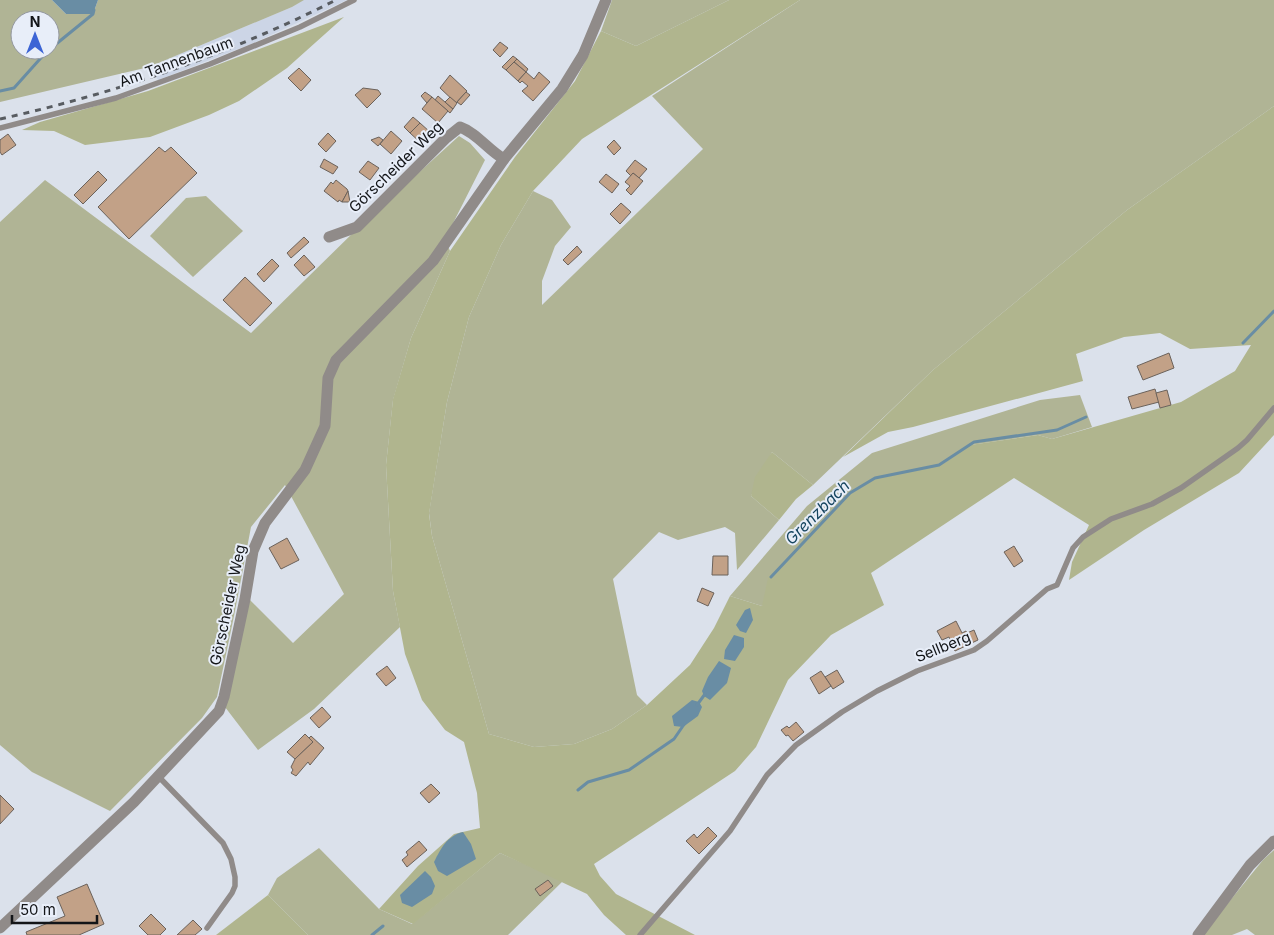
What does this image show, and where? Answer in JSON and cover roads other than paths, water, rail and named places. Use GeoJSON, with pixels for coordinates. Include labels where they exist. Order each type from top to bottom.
{"type":"FeatureCollection","features":[{"type":"Feature","properties":{"kind":"street","name":"Görscheider Weg"},"geometry":{"type":"LineString","coordinates":[[0,928],[134,802],[219,711],[224,697],[245,599],[253,551],[265,523],[305,470],[326,426],[328,378],[336,360],[432,261],[504,159],[562,89],[583,55],[606,0]]}},
{"type":"Feature","properties":{"kind":"street","name":"Görscheider Weg"},"geometry":{"type":"LineString","coordinates":[[328,237],[357,227],[445,139],[460,127],[467,129],[504,159]]}},
{"type":"Feature","properties":{"kind":"street"},"geometry":{"type":"LineString","coordinates":[[1198,935],[1250,865],[1274,841]]}},
{"type":"Feature","properties":{"kind":"lane","name":"Am Tannenbaum"},"geometry":{"type":"LineString","coordinates":[[0,128],[116,98],[210,64],[300,27],[354,0]]}},
{"type":"Feature","properties":{"kind":"lane","name":"Sellberg"},"geometry":{"type":"LineString","coordinates":[[640,935],[730,831],[772,769],[796,745],[842,712],[891,684],[918,671],[966,654],[981,646],[1047,589],[1057,585],[1073,548],[1083,537],[1111,519],[1152,504],[1181,488],[1238,448],[1274,408]]}},
{"type":"Feature","properties":{"kind":"lane"},"geometry":{"type":"LineString","coordinates":[[158,776],[220,839],[231,859],[235,886],[207,928]]}},
{"type":"Feature","properties":{"kind":"water"},"geometry":{"type":"Polygon","coordinates":[[[52,0],[98,0],[93,14],[66,14],[52,0]]]}},
{"type":"Feature","properties":{"kind":"water"},"geometry":{"type":"Polygon","coordinates":[[[750,608],[753,620],[746,633],[740,631],[736,625],[745,610],[750,608]]]}},
{"type":"Feature","properties":{"kind":"water"},"geometry":{"type":"Polygon","coordinates":[[[734,635],[744,638],[744,647],[735,661],[724,659],[725,650],[734,635]]]}},
{"type":"Feature","properties":{"kind":"water"},"geometry":{"type":"Polygon","coordinates":[[[719,661],[731,668],[727,683],[710,700],[704,696],[702,691],[708,677],[719,661]]]}},
{"type":"Feature","properties":{"kind":"water"},"geometry":{"type":"Polygon","coordinates":[[[692,700],[699,702],[702,707],[698,716],[683,727],[674,726],[672,716],[692,700]]]}},
{"type":"Feature","properties":{"kind":"water"},"geometry":{"type":"Polygon","coordinates":[[[463,832],[471,844],[476,859],[447,876],[438,871],[434,862],[442,847],[453,836],[463,832]]]}},
{"type":"Feature","properties":{"kind":"water"},"geometry":{"type":"Polygon","coordinates":[[[425,871],[431,877],[435,886],[432,894],[412,907],[402,903],[400,895],[425,871]]]}},
{"type":"Feature","properties":{"kind":"waterway"},"geometry":{"type":"LineString","coordinates":[[60,41],[93,14],[94,10]]}},
{"type":"Feature","properties":{"kind":"waterway"},"geometry":{"type":"LineString","coordinates":[[0,91],[14,88],[39,60]]}},
{"type":"Feature","properties":{"kind":"waterway","name":"Grenzbach"},"geometry":{"type":"LineString","coordinates":[[1243,343],[1274,311]]}},
{"type":"Feature","properties":{"kind":"waterway","name":"Grenzbach"},"geometry":{"type":"LineString","coordinates":[[771,577],[850,493],[875,478],[939,465],[974,442],[1057,430],[1086,417]]}},
{"type":"Feature","properties":{"kind":"waterway","name":"Grenzbach"},"geometry":{"type":"LineString","coordinates":[[697,705],[705,694]]}},
{"type":"Feature","properties":{"kind":"waterway","name":"Grenzbach"},"geometry":{"type":"LineString","coordinates":[[578,790],[588,782],[629,770],[674,739],[685,723]]}},
{"type":"Feature","properties":{"kind":"waterway","name":"Grenzbach"},"geometry":{"type":"LineString","coordinates":[[372,935],[383,926]]}},
{"type":"Feature","properties":{"kind":"railway"},"geometry":{"type":"LineString","coordinates":[[0,119],[87,97],[172,70],[255,38],[336,0]]}}]}
